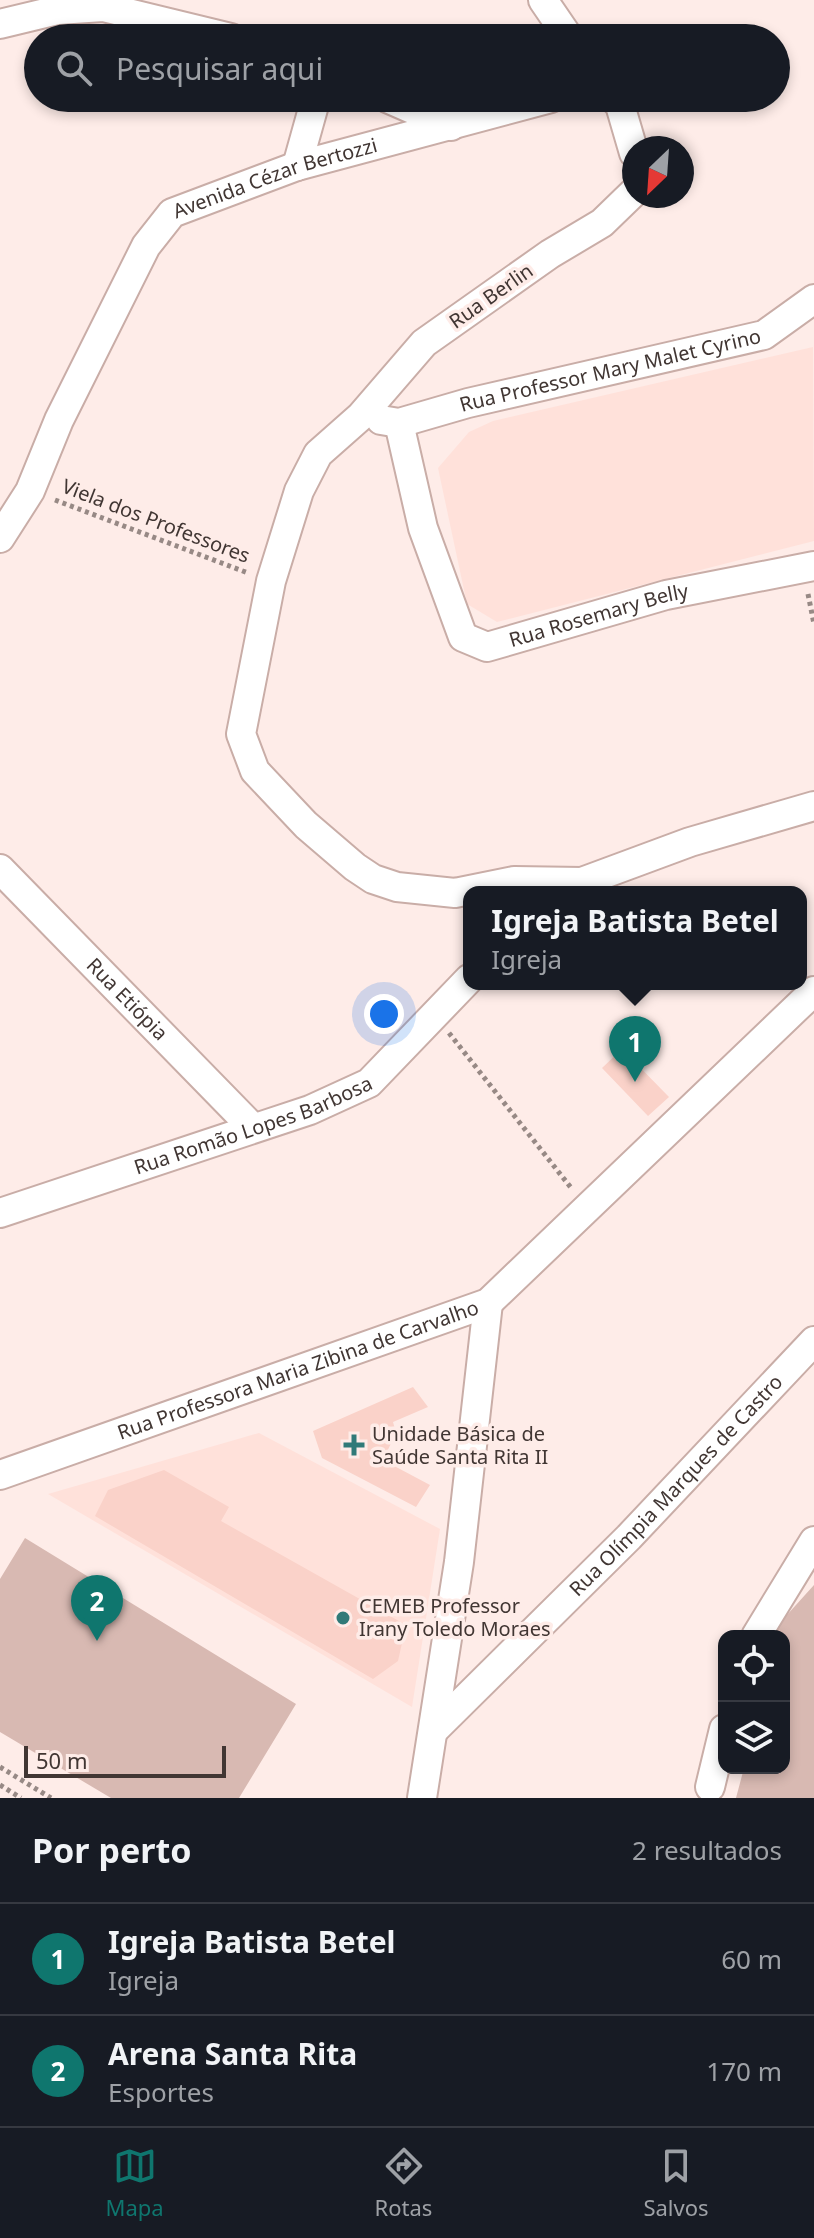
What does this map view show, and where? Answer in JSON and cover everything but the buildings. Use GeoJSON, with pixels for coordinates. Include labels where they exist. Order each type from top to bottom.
{"type":"FeatureCollection","features":[{"type":"Feature","properties":{"kind":"street"},"geometry":{"type":"LineString","coordinates":[[543,0],[559,24]]}},
{"type":"Feature","properties":{"kind":"street"},"geometry":{"type":"LineString","coordinates":[[0,24],[58,10],[103,7],[173,24]]}},
{"type":"Feature","properties":{"kind":"street"},"geometry":{"type":"LineString","coordinates":[[297,166],[312,112]]}},
{"type":"Feature","properties":{"kind":"street"},"geometry":{"type":"LineString","coordinates":[[419,112],[451,126]]}},
{"type":"Feature","properties":{"kind":"street","name":"Avenida Cézar Bertozzi"},"geometry":{"type":"LineString","coordinates":[[0,538],[30,491],[59,420],[146,246],[172,213],[297,166],[501,112]]}},
{"type":"Feature","properties":{"kind":"street"},"geometry":{"type":"LineString","coordinates":[[622,112],[629,136]]}},
{"type":"Feature","properties":{"kind":"street","name":"Rua Berlin"},"geometry":{"type":"LineString","coordinates":[[462,902],[373,879],[306,825],[255,771],[241,734],[271,581],[299,491],[318,454],[361,416],[424,343],[550,254],[602,223],[622,204]]}},
{"type":"Feature","properties":{"kind":"street","name":"Rua Professor Mary Malet Cyrino"},"geometry":{"type":"LineString","coordinates":[[399,423],[468,403],[764,335],[814,299]]}},
{"type":"Feature","properties":{"kind":"street"},"geometry":{"type":"LineString","coordinates":[[361,416],[399,423]]}},
{"type":"Feature","properties":{"kind":"street","name":"Rua Rosemary Belly"},"geometry":{"type":"LineString","coordinates":[[399,423],[423,528],[463,637],[487,647],[666,595],[814,566]]}},
{"type":"Feature","properties":{"kind":"street"},"geometry":{"type":"LineString","coordinates":[[579,886],[690,842],[814,806]]}},
{"type":"Feature","properties":{"kind":"street","name":"Rua Etiópia"},"geometry":{"type":"LineString","coordinates":[[0,869],[253,1128]]}},
{"type":"Feature","properties":{"kind":"street","name":"Rua Berlin"},"geometry":{"type":"LineString","coordinates":[[502,886],[514,881],[566,886]]}},
{"type":"Feature","properties":{"kind":"street","name":"Rua Romão Lopes Barbosa"},"geometry":{"type":"LineString","coordinates":[[0,1213],[310,1110],[369,1083],[463,985]]}},
{"type":"Feature","properties":{"kind":"street","name":"Rua Professora Maria Zibina de Carvalho"},"geometry":{"type":"LineString","coordinates":[[0,1475],[488,1303],[814,991]]}},
{"type":"Feature","properties":{"kind":"street"},"geometry":{"type":"LineString","coordinates":[[422,1798],[459,1562],[488,1303]]}},
{"type":"Feature","properties":{"kind":"street","name":"Rua Olímpia Marques de Castro"},"geometry":{"type":"LineString","coordinates":[[434,1730],[629,1537],[814,1341]]}},
{"type":"Feature","properties":{"kind":"street"},"geometry":{"type":"LineString","coordinates":[[760,1630],[814,1541]]}},
{"type":"Feature","properties":{"kind":"street"},"geometry":{"type":"LineString","coordinates":[[710,1787],[718,1754]]}},
{"type":"Feature","properties":{"kind":"path","name":"Viela dos Professores"},"geometry":{"type":"LineString","coordinates":[[30,491],[271,581]]}},
{"type":"Feature","properties":{"kind":"path"},"geometry":{"type":"LineString","coordinates":[[434,1014],[587,1208]]}},
{"type":"Feature","properties":{"kind":"path"},"geometry":{"type":"LineString","coordinates":[[0,1767],[51,1798]]}},
{"type":"Feature","properties":{"kind":"path"},"geometry":{"type":"LineString","coordinates":[[0,1785],[21,1798]]}},
{"type":"Feature","properties":{"kind":"shaded area"},"geometry":{"type":"Polygon","coordinates":[[[813,347],[814,541],[497,622],[467,604],[438,468],[469,432],[493,421],[813,347]]]}},
{"type":"Feature","properties":{"kind":"shaded area","name":"CEMEB Professor Irany Toledo Moraes"},"geometry":{"type":"Polygon","coordinates":[[[259,1433],[440,1529],[412,1707],[48,1494],[259,1433]]]}},
{"type":"Feature","properties":{"kind":"shaded area"},"geometry":{"type":"Polygon","coordinates":[[[25,1538],[296,1704],[239,1798],[111,1798],[0,1732],[0,1579],[25,1538]]]}},
{"type":"Feature","properties":{"kind":"shaded area"},"geometry":{"type":"Polygon","coordinates":[[[814,1585],[814,1798],[736,1798],[742,1774],[790,1774],[790,1630],[776,1630],[814,1585]]]}},
{"type":"Feature","properties":{"kind":"place","name":"Igreja Batista Betel"},"geometry":{"type":"Point","coordinates":[635,1082]}},
{"type":"Feature","properties":{"kind":"place","name":"Unidade Básica de Saúde Santa Rita II"},"geometry":{"type":"Point","coordinates":[354,1445]}},
{"type":"Feature","properties":{"kind":"place","name":"CEMEB Professor Irany Toledo Moraes"},"geometry":{"type":"Point","coordinates":[343,1618]}},
{"type":"Feature","properties":{"kind":"place","name":"Arena Santa Rita"},"geometry":{"type":"Point","coordinates":[97,1641]}}]}
